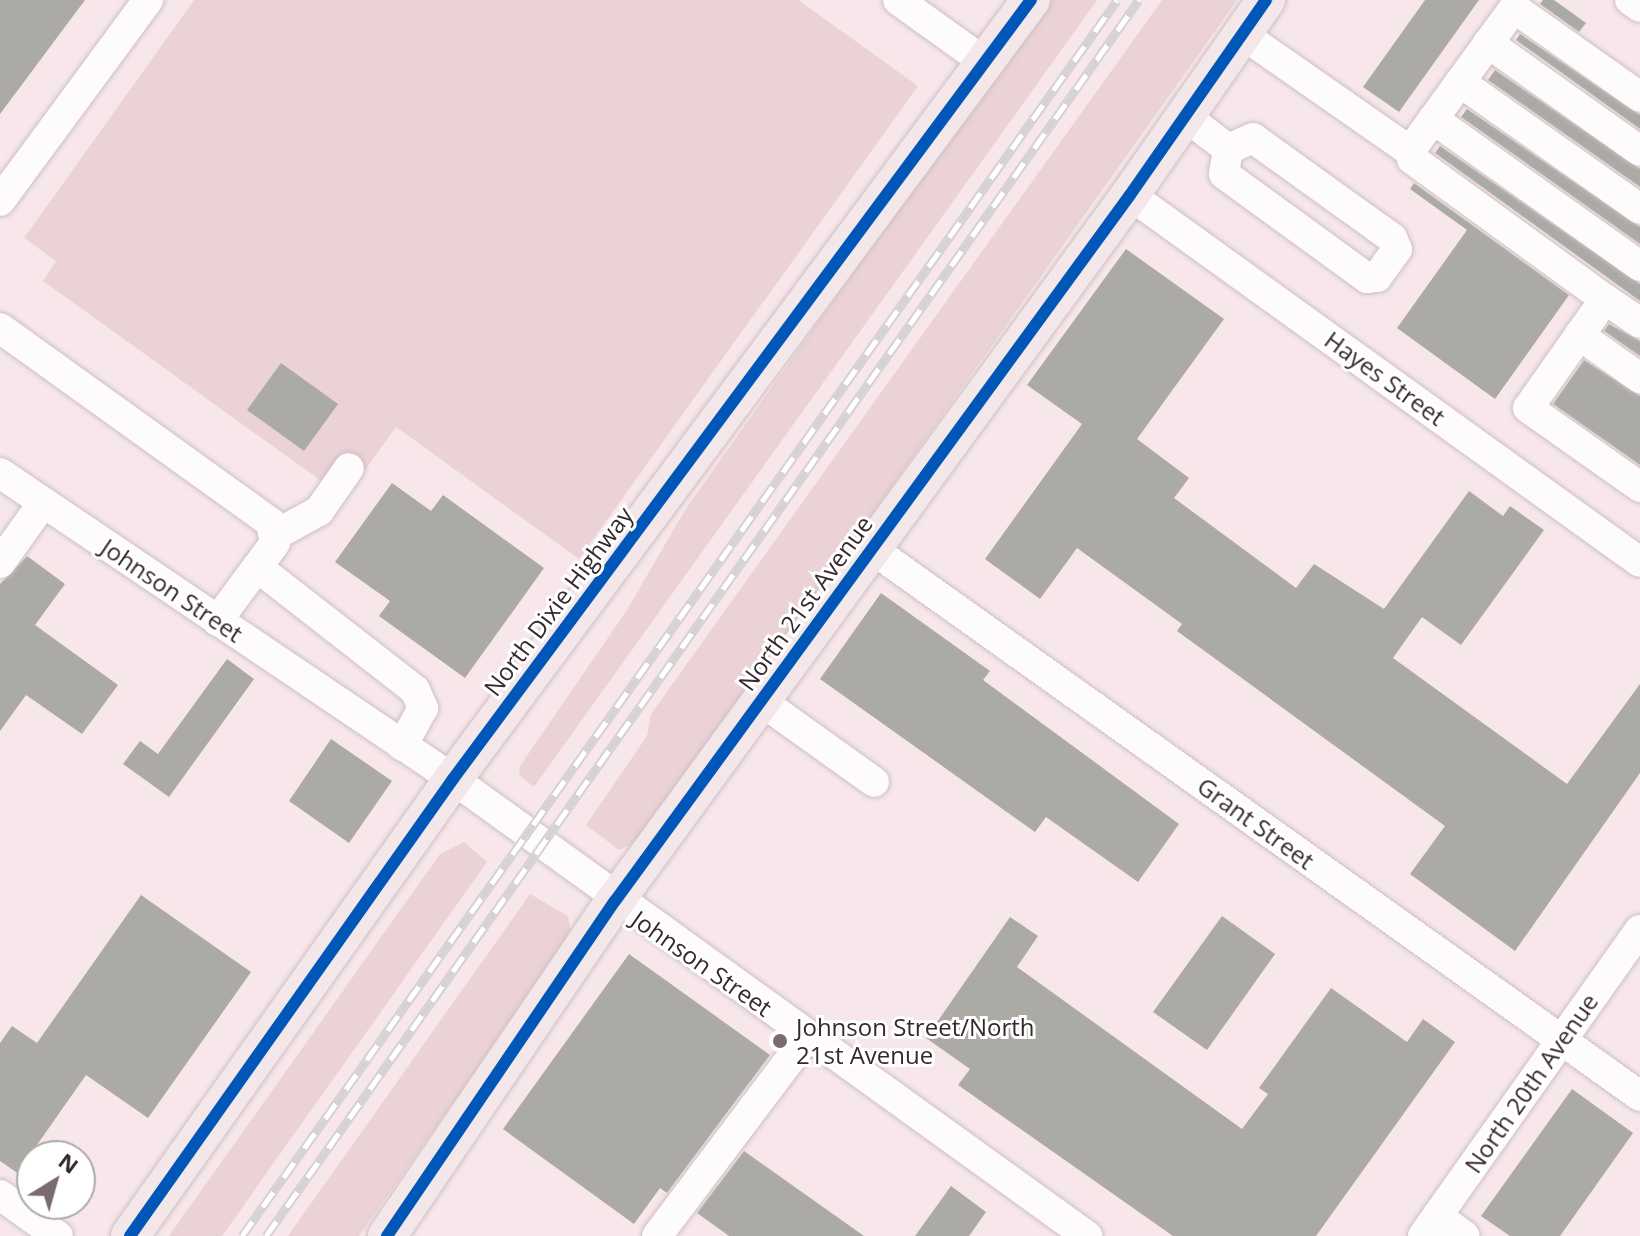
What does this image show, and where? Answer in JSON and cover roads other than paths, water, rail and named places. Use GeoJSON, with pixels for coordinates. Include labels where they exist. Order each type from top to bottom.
{"type":"FeatureCollection","features":[{"type":"Feature","properties":{"kind":"main road","name":"North Dixie Highway"},"geometry":{"type":"LineString","coordinates":[[130,1236],[453,779],[987,64],[1031,0]]}},
{"type":"Feature","properties":{"kind":"main road","name":"North 21st Avenue"},"geometry":{"type":"LineString","coordinates":[[387,1236],[615,901],[1130,195],[1266,0]]}},
{"type":"Feature","properties":{"kind":"street"},"geometry":{"type":"LineString","coordinates":[[0,201],[148,0]]}},
{"type":"Feature","properties":{"kind":"street"},"geometry":{"type":"LineString","coordinates":[[898,0],[987,64]]}},
{"type":"Feature","properties":{"kind":"street"},"geometry":{"type":"LineString","coordinates":[[1630,0],[1640,7]]}},
{"type":"Feature","properties":{"kind":"street"},"geometry":{"type":"LineString","coordinates":[[1410,151],[1514,8],[1640,97]]}},
{"type":"Feature","properties":{"kind":"street"},"geometry":{"type":"LineString","coordinates":[[1242,34],[1410,151],[1412,159],[1640,323]]}},
{"type":"Feature","properties":{"kind":"street"},"geometry":{"type":"LineString","coordinates":[[1488,43],[1640,151]]}},
{"type":"Feature","properties":{"kind":"street"},"geometry":{"type":"LineString","coordinates":[[1460,82],[1640,209]]}},
{"type":"Feature","properties":{"kind":"street"},"geometry":{"type":"LineString","coordinates":[[1185,116],[1235,154],[1367,278],[1377,277],[1397,249],[1392,238],[1235,154]]}},
{"type":"Feature","properties":{"kind":"street"},"geometry":{"type":"LineString","coordinates":[[1433,119],[1640,266]]}},
{"type":"Feature","properties":{"kind":"street","name":"Hayes Street"},"geometry":{"type":"LineString","coordinates":[[1130,195],[1640,562]]}},
{"type":"Feature","properties":{"kind":"street"},"geometry":{"type":"LineString","coordinates":[[1605,299],[1528,408],[1640,487]]}},
{"type":"Feature","properties":{"kind":"street"},"geometry":{"type":"LineString","coordinates":[[0,328],[271,523],[277,534]]}},
{"type":"Feature","properties":{"kind":"street"},"geometry":{"type":"LineString","coordinates":[[1579,335],[1640,378]]}},
{"type":"Feature","properties":{"kind":"street"},"geometry":{"type":"LineString","coordinates":[[217,621],[277,534],[319,511],[349,468]]}},
{"type":"Feature","properties":{"kind":"street","name":"Johnson Street"},"geometry":{"type":"LineString","coordinates":[[0,473],[453,779],[615,901],[807,1037],[1067,1230]]}},
{"type":"Feature","properties":{"kind":"street"},"geometry":{"type":"LineString","coordinates":[[0,563],[43,503]]}},
{"type":"Feature","properties":{"kind":"street","name":"Grant Street"},"geometry":{"type":"LineString","coordinates":[[872,549],[1640,1096]]}},
{"type":"Feature","properties":{"kind":"street"},"geometry":{"type":"LineString","coordinates":[[257,567],[415,690],[423,708],[402,746]]}},
{"type":"Feature","properties":{"kind":"street"},"geometry":{"type":"LineString","coordinates":[[761,701],[874,782]]}},
{"type":"Feature","properties":{"kind":"street","name":"North 20th Avenue"},"geometry":{"type":"LineString","coordinates":[[1430,1226],[1640,930]]}},
{"type":"Feature","properties":{"kind":"street"},"geometry":{"type":"LineString","coordinates":[[673,1230],[807,1037]]}},
{"type":"Feature","properties":{"kind":"street"},"geometry":{"type":"LineString","coordinates":[[0,1195],[58,1236]]}},
{"type":"Feature","properties":{"kind":"street"},"geometry":{"type":"LineString","coordinates":[[1430,1226],[1465,1236]]}},
{"type":"Feature","properties":{"kind":"railway"},"geometry":{"type":"LineString","coordinates":[[242,1236],[1117,0]]}},
{"type":"Feature","properties":{"kind":"railway"},"geometry":{"type":"LineString","coordinates":[[266,1236],[1139,0]]}},
{"type":"Feature","properties":{"kind":"place","name":"Johnson Street/North 21st Avenue"},"geometry":{"type":"Point","coordinates":[780,1041]}}]}
